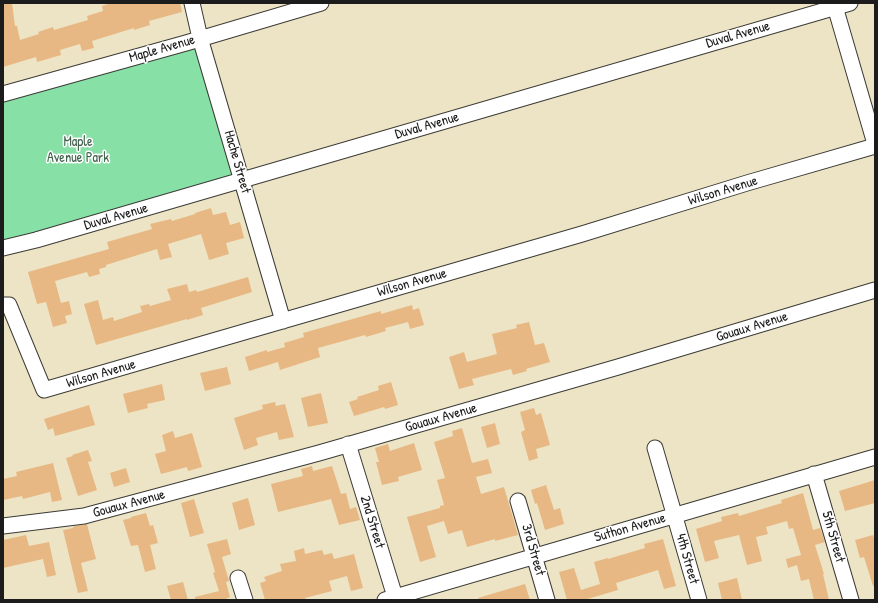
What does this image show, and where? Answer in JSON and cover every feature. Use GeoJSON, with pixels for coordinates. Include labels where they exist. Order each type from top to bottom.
{"type":"FeatureCollection","features":[{"type":"Feature","properties":{"kind":"street","name":"Hache Street"},"geometry":{"type":"LineString","coordinates":[[192,3],[200,38],[283,321]]}},
{"type":"Feature","properties":{"kind":"street","name":"Maple Avenue"},"geometry":{"type":"LineString","coordinates":[[3,94],[322,3]]}},
{"type":"Feature","properties":{"kind":"street","name":"Duval Avenue"},"geometry":{"type":"LineString","coordinates":[[3,248],[36,240],[242,180],[835,5],[850,3]]}},
{"type":"Feature","properties":{"kind":"street"},"geometry":{"type":"LineString","coordinates":[[835,5],[875,145]]}},
{"type":"Feature","properties":{"kind":"street","name":"Wilson Avenue"},"geometry":{"type":"LineString","coordinates":[[3,305],[9,305],[44,390],[575,236],[875,145]]}},
{"type":"Feature","properties":{"kind":"street","name":"Gouaux Avenue"},"geometry":{"type":"LineString","coordinates":[[3,526],[84,516],[348,444],[618,367],[875,290]]}},
{"type":"Feature","properties":{"kind":"street","name":"2nd Street"},"geometry":{"type":"LineString","coordinates":[[348,444],[392,599]]}},
{"type":"Feature","properties":{"kind":"street","name":"4th Street"},"geometry":{"type":"LineString","coordinates":[[655,448],[699,600]]}},
{"type":"Feature","properties":{"kind":"street","name":"Suthon Avenue"},"geometry":{"type":"LineString","coordinates":[[392,599],[534,556],[875,457]]}},
{"type":"Feature","properties":{"kind":"street","name":"5th Street"},"geometry":{"type":"LineString","coordinates":[[814,474],[851,600]]}},
{"type":"Feature","properties":{"kind":"street","name":"3rd Street"},"geometry":{"type":"LineString","coordinates":[[518,501],[547,600]]}},
{"type":"Feature","properties":{"kind":"street"},"geometry":{"type":"LineString","coordinates":[[238,578],[244,600]]}},
{"type":"Feature","properties":{"kind":"green space","name":"Maple Avenue Park"},"geometry":{"type":"Polygon","coordinates":[[[200,38],[242,180],[3,248],[3,94],[200,38]]]}},
{"type":"Feature","properties":{"kind":"building"},"geometry":{"type":"Polygon","coordinates":[[[3,3],[12,3],[15,26],[17,26],[20,40],[39,34],[38,32],[53,27],[54,30],[88,20],[87,16],[103,11],[102,6],[111,3],[180,3],[182,12],[149,21],[150,25],[134,30],[134,28],[92,41],[94,48],[82,51],[80,44],[60,50],[61,55],[37,62],[36,57],[3,67],[3,3]]]}},
{"type":"Feature","properties":{"kind":"building"},"geometry":{"type":"Polygon","coordinates":[[[211,208],[213,215],[226,212],[230,225],[240,222],[244,238],[226,243],[229,254],[209,260],[201,234],[168,244],[172,257],[160,260],[157,249],[106,265],[106,267],[99,269],[100,274],[89,277],[87,272],[55,281],[61,303],[69,301],[72,314],[65,316],[67,323],[53,327],[46,302],[37,304],[28,272],[109,249],[107,242],[152,229],[150,224],[171,219],[172,221],[211,208]]]}},
{"type":"Feature","properties":{"kind":"building"},"geometry":{"type":"Polygon","coordinates":[[[248,277],[252,292],[201,308],[203,315],[96,345],[84,304],[98,300],[103,320],[113,317],[114,321],[142,312],[140,306],[149,304],[150,306],[171,300],[167,289],[187,284],[189,292],[196,290],[197,292],[248,277]]]}},
{"type":"Feature","properties":{"kind":"building"},"geometry":{"type":"Polygon","coordinates":[[[412,305],[413,310],[419,308],[424,325],[410,329],[408,322],[385,328],[386,331],[366,337],[365,335],[318,348],[320,357],[280,370],[278,362],[249,371],[245,357],[267,350],[267,352],[285,347],[284,343],[304,337],[303,333],[381,311],[381,314],[412,305]]]}},
{"type":"Feature","properties":{"kind":"building"},"geometry":{"type":"Polygon","coordinates":[[[529,322],[535,345],[544,343],[550,362],[526,369],[527,371],[513,375],[511,369],[472,379],[474,385],[459,389],[449,357],[464,352],[467,362],[497,354],[492,334],[517,328],[516,325],[529,322]]]}},
{"type":"Feature","properties":{"kind":"building"},"geometry":{"type":"Polygon","coordinates":[[[227,367],[231,384],[205,391],[200,373],[227,367]]]}},
{"type":"Feature","properties":{"kind":"building"},"geometry":{"type":"Polygon","coordinates":[[[391,382],[398,405],[385,409],[384,407],[354,416],[349,402],[358,399],[357,397],[379,390],[378,386],[391,382]]]}},
{"type":"Feature","properties":{"kind":"building"},"geometry":{"type":"Polygon","coordinates":[[[162,384],[165,400],[147,404],[148,408],[128,413],[123,394],[162,384]]]}},
{"type":"Feature","properties":{"kind":"building"},"geometry":{"type":"Polygon","coordinates":[[[321,393],[328,423],[308,427],[301,398],[321,393]]]}},
{"type":"Feature","properties":{"kind":"building"},"geometry":{"type":"Polygon","coordinates":[[[275,402],[276,406],[285,404],[294,437],[279,440],[277,432],[256,438],[258,445],[244,450],[234,418],[263,409],[262,405],[275,402]]]}},
{"type":"Feature","properties":{"kind":"building"},"geometry":{"type":"Polygon","coordinates":[[[89,405],[95,425],[55,436],[53,428],[48,430],[44,419],[89,405]]]}},
{"type":"Feature","properties":{"kind":"building"},"geometry":{"type":"Polygon","coordinates":[[[534,408],[536,415],[541,413],[550,445],[536,449],[538,458],[529,461],[521,432],[525,430],[520,412],[534,408]]]}},
{"type":"Feature","properties":{"kind":"building"},"geometry":{"type":"Polygon","coordinates":[[[495,423],[500,444],[487,448],[481,427],[495,423]]]}},
{"type":"Feature","properties":{"kind":"building"},"geometry":{"type":"Polygon","coordinates":[[[462,428],[472,463],[488,459],[492,473],[476,477],[481,494],[504,487],[518,535],[495,541],[495,539],[467,547],[462,530],[448,534],[444,521],[427,526],[436,557],[420,562],[407,517],[440,508],[440,506],[444,505],[437,480],[445,478],[434,442],[453,436],[452,431],[462,428]]]}},
{"type":"Feature","properties":{"kind":"building"},"geometry":{"type":"Polygon","coordinates":[[[173,431],[175,438],[192,433],[202,467],[188,471],[187,467],[161,474],[155,454],[166,451],[162,435],[173,431]]]}},
{"type":"Feature","properties":{"kind":"building"},"geometry":{"type":"Polygon","coordinates":[[[414,443],[422,470],[398,477],[399,481],[382,485],[376,462],[379,462],[375,448],[388,444],[390,451],[414,443]]]}},
{"type":"Feature","properties":{"kind":"building"},"geometry":{"type":"Polygon","coordinates":[[[88,450],[92,461],[88,462],[97,490],[78,496],[66,458],[88,450]]]}},
{"type":"Feature","properties":{"kind":"building"},"geometry":{"type":"Polygon","coordinates":[[[53,463],[62,500],[52,502],[50,492],[23,499],[22,496],[3,500],[3,479],[17,476],[16,472],[53,463]]]}},
{"type":"Feature","properties":{"kind":"building"},"geometry":{"type":"Polygon","coordinates":[[[312,466],[313,471],[332,466],[341,494],[346,493],[350,509],[356,507],[360,520],[339,525],[331,499],[278,512],[271,484],[303,476],[301,469],[312,466]]]}},
{"type":"Feature","properties":{"kind":"building"},"geometry":{"type":"Polygon","coordinates":[[[126,468],[130,482],[114,487],[110,473],[126,468]]]}},
{"type":"Feature","properties":{"kind":"building"},"geometry":{"type":"Polygon","coordinates":[[[875,480],[875,503],[845,511],[839,491],[875,480]]]}},
{"type":"Feature","properties":{"kind":"building"},"geometry":{"type":"Polygon","coordinates":[[[546,485],[554,510],[560,508],[564,524],[545,530],[537,503],[535,504],[531,490],[546,485]]]}},
{"type":"Feature","properties":{"kind":"building"},"geometry":{"type":"Polygon","coordinates":[[[803,493],[813,530],[820,528],[825,542],[815,545],[824,574],[829,600],[814,600],[809,579],[801,581],[797,565],[788,568],[786,559],[801,555],[793,528],[789,529],[787,521],[766,527],[768,534],[756,537],[762,561],[747,565],[739,535],[714,541],[719,558],[705,562],[696,529],[722,521],[721,517],[738,513],[739,516],[782,503],[781,500],[803,493]]]}},
{"type":"Feature","properties":{"kind":"building"},"geometry":{"type":"Polygon","coordinates":[[[248,498],[255,525],[239,530],[232,503],[248,498]]]}},
{"type":"Feature","properties":{"kind":"building"},"geometry":{"type":"Polygon","coordinates":[[[194,499],[204,533],[190,537],[181,503],[194,499]]]}},
{"type":"Feature","properties":{"kind":"building"},"geometry":{"type":"Polygon","coordinates":[[[146,513],[150,526],[153,525],[158,543],[150,545],[156,569],[145,572],[138,545],[131,546],[123,520],[146,513]]]}},
{"type":"Feature","properties":{"kind":"building"},"geometry":{"type":"Polygon","coordinates":[[[87,524],[96,559],[81,563],[88,591],[78,593],[63,530],[87,524]]]}},
{"type":"Feature","properties":{"kind":"building"},"geometry":{"type":"Polygon","coordinates":[[[26,535],[29,546],[49,542],[56,575],[47,577],[43,559],[3,568],[3,540],[26,535]]]}},
{"type":"Feature","properties":{"kind":"building"},"geometry":{"type":"Polygon","coordinates":[[[873,535],[875,541],[875,585],[873,586],[864,557],[860,558],[855,540],[873,535]]]}},
{"type":"Feature","properties":{"kind":"building"},"geometry":{"type":"Polygon","coordinates":[[[227,539],[231,554],[222,557],[229,581],[226,582],[230,597],[226,599],[227,600],[195,600],[195,597],[219,591],[213,573],[215,572],[207,544],[227,539]]]}},
{"type":"Feature","properties":{"kind":"building"},"geometry":{"type":"Polygon","coordinates":[[[663,539],[676,586],[664,589],[658,570],[616,583],[618,590],[584,600],[567,600],[559,572],[574,568],[581,590],[600,584],[594,562],[645,548],[644,544],[663,539]]]}},
{"type":"Feature","properties":{"kind":"building"},"geometry":{"type":"Polygon","coordinates":[[[304,548],[305,554],[322,550],[324,555],[332,553],[334,559],[354,554],[363,588],[351,591],[347,576],[329,581],[332,591],[305,598],[306,600],[265,600],[260,583],[266,581],[264,577],[282,571],[280,564],[296,561],[294,551],[304,548]]]}},
{"type":"Feature","properties":{"kind":"building"},"geometry":{"type":"Polygon","coordinates":[[[737,578],[742,600],[722,600],[718,583],[737,578]]]}},
{"type":"Feature","properties":{"kind":"building"},"geometry":{"type":"Polygon","coordinates":[[[183,582],[188,600],[171,600],[167,586],[183,582]]]}},
{"type":"Feature","properties":{"kind":"building"},"geometry":{"type":"Polygon","coordinates":[[[525,584],[530,600],[479,600],[478,598],[525,584]]]}}]}
